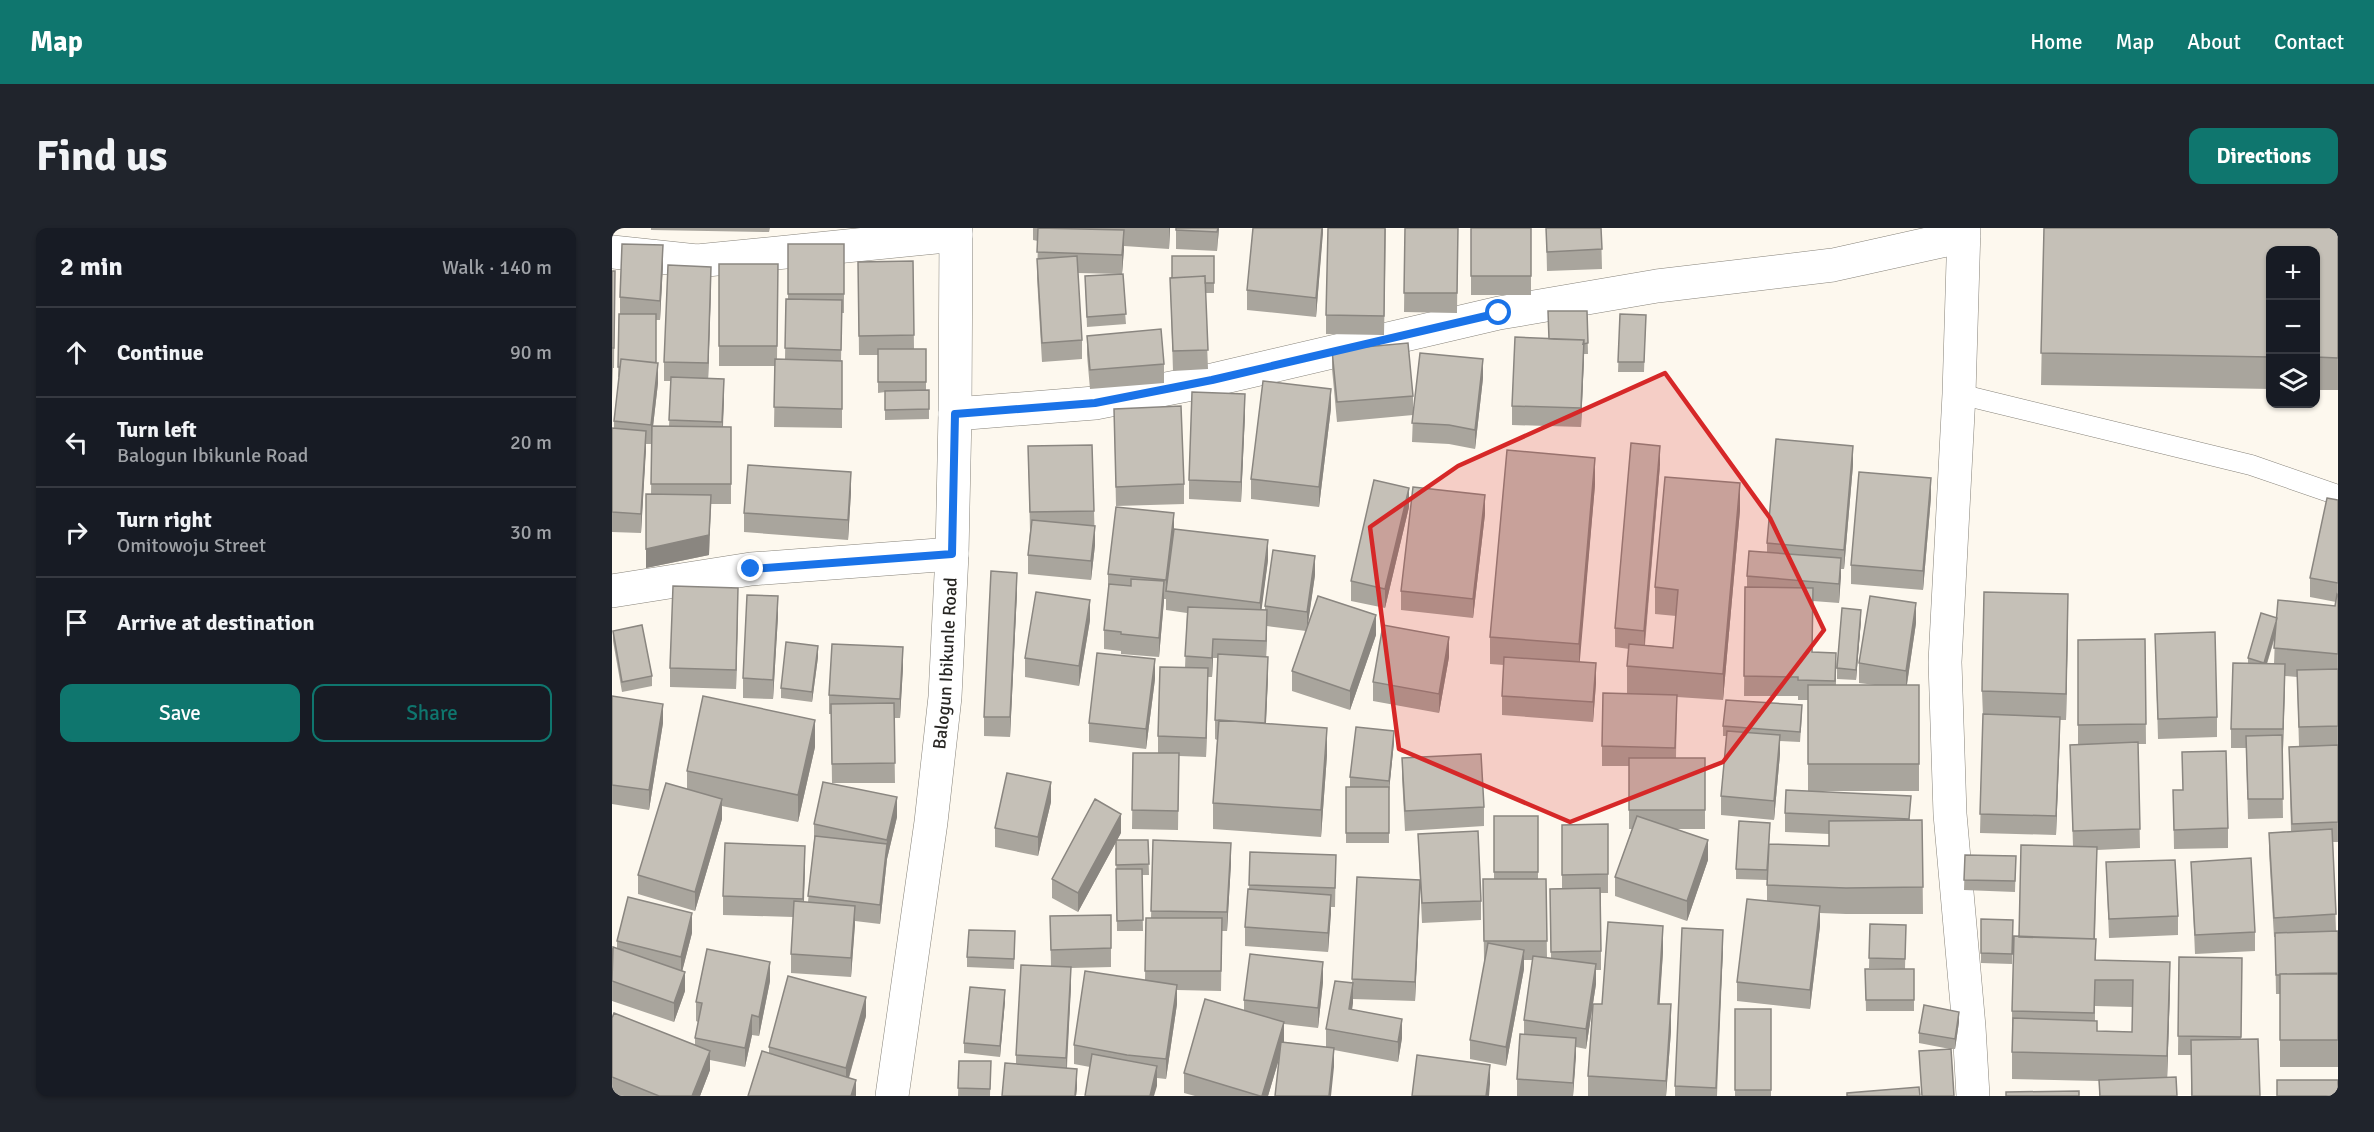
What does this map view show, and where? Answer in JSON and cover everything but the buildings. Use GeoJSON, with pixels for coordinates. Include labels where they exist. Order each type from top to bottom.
{"type":"FeatureCollection","features":[{"type":"Feature","properties":{"kind":"street"},"geometry":{"type":"LineString","coordinates":[[612,252],[697,261],[956,232]]}},
{"type":"Feature","properties":{"kind":"street","name":"Balogun Ibikunle Road"},"geometry":{"type":"LineString","coordinates":[[892,1096],[931,822],[945,697],[952,554],[956,232]]}},
{"type":"Feature","properties":{"kind":"street"},"geometry":{"type":"LineString","coordinates":[[955,414],[1095,403],[1212,380],[1499,313],[1657,286],[1833,265],[1964,232],[1959,394],[1945,662],[1950,814],[1973,1096]]}},
{"type":"Feature","properties":{"kind":"street"},"geometry":{"type":"LineString","coordinates":[[612,591],[751,569],[952,554]]}},
{"type":"Feature","properties":{"kind":"lane"},"geometry":{"type":"LineString","coordinates":[[1959,394],[2251,465],[2338,495]]}},
{"type":"Feature","properties":{"kind":"highlighted area"},"geometry":{"type":"Polygon","coordinates":[[[1665,373],[1770,518],[1824,630],[1723,762],[1570,822],[1399,749],[1370,527],[1458,466],[1665,373]]]}},
{"type":"Feature","properties":{"kind":"route"},"geometry":{"type":"LineString","coordinates":[[751,569],[952,554],[955,414],[1095,403],[1212,380],[1499,313]]}}]}
